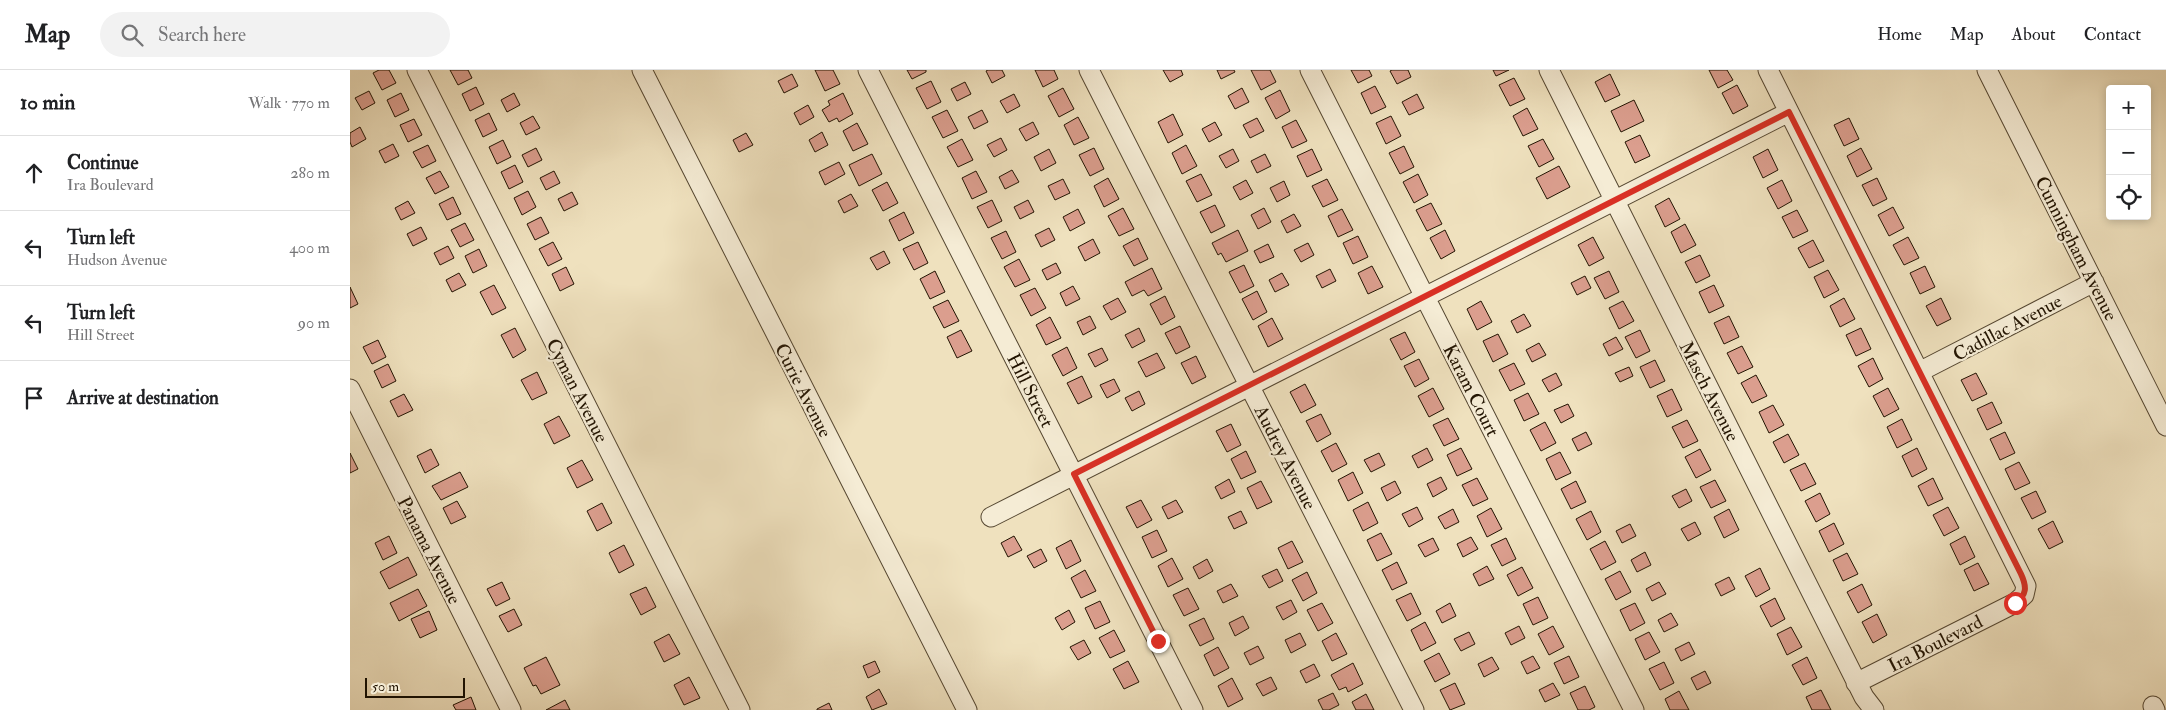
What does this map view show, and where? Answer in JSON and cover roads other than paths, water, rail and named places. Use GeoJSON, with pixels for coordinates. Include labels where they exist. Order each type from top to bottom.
{"type":"FeatureCollection","features":[{"type":"Feature","properties":{"kind":"street","name":"Cyman Avenue"},"geometry":{"type":"LineString","coordinates":[[417,70],[740,710]]}},
{"type":"Feature","properties":{"kind":"street","name":"Curie Avenue"},"geometry":{"type":"LineString","coordinates":[[642,70],[967,710]]}},
{"type":"Feature","properties":{"kind":"street","name":"Hill Street"},"geometry":{"type":"LineString","coordinates":[[868,70],[1193,710]]}},
{"type":"Feature","properties":{"kind":"street","name":"Audrey Avenue"},"geometry":{"type":"LineString","coordinates":[[1089,70],[1414,710]]}},
{"type":"Feature","properties":{"kind":"street","name":"Karam Court"},"geometry":{"type":"LineString","coordinates":[[1310,70],[1634,710]]}},
{"type":"Feature","properties":{"kind":"street","name":"Masch Avenue"},"geometry":{"type":"LineString","coordinates":[[1549,70],[1856,683],[1874,710]]}},
{"type":"Feature","properties":{"kind":"street","name":"Ira Boulevard"},"geometry":{"type":"LineString","coordinates":[[1768,70],[2026,586],[2024,595],[2015,603],[1856,683]]}},
{"type":"Feature","properties":{"kind":"street","name":"Cunningham Avenue"},"geometry":{"type":"LineString","coordinates":[[1987,70],[2166,426]]}},
{"type":"Feature","properties":{"kind":"street"},"geometry":{"type":"LineString","coordinates":[[990,517],[1249,384],[1789,112]]}},
{"type":"Feature","properties":{"kind":"street","name":"Cadillac Avenue"},"geometry":{"type":"LineString","coordinates":[[1919,372],[2094,282]]}},
{"type":"Feature","properties":{"kind":"street","name":"Panama Avenue"},"geometry":{"type":"LineString","coordinates":[[350,389],[511,710]]}}]}
